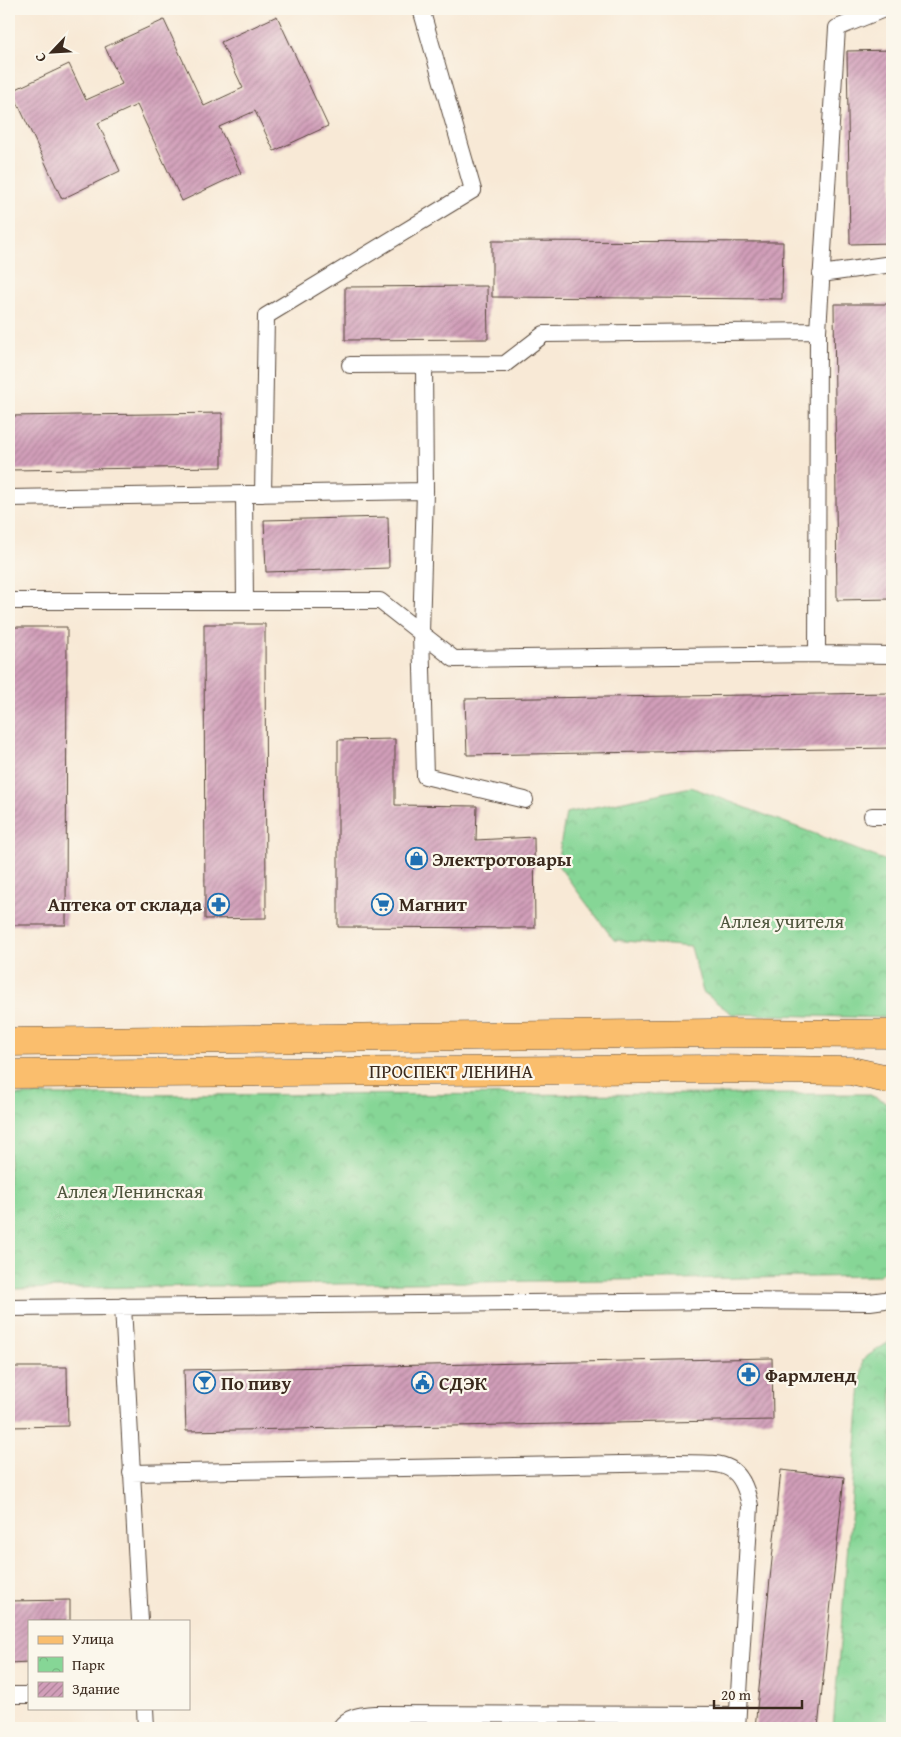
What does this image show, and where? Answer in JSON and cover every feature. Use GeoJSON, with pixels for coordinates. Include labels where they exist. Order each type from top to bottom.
{"type":"FeatureCollection","features":[{"type":"Feature","properties":{"kind":"main road","name":"ПРОСПЕКТ ЛЕНИНА"},"geometry":{"type":"LineString","coordinates":[[9,1042],[710,1033],[892,1034]]}},
{"type":"Feature","properties":{"kind":"main road","name":"ПРОСПЕКТ ЛЕНИНА"},"geometry":{"type":"LineString","coordinates":[[9,1074],[721,1069],[851,1071],[892,1080]]}},
{"type":"Feature","properties":{"kind":"lane"},"geometry":{"type":"LineString","coordinates":[[263,494],[266,316],[473,190],[421,9]]}},
{"type":"Feature","properties":{"kind":"lane"},"geometry":{"type":"LineString","coordinates":[[817,654],[818,331],[837,28],[884,9]]}},
{"type":"Feature","properties":{"kind":"lane"},"geometry":{"type":"LineString","coordinates":[[821,274],[892,264]]}},
{"type":"Feature","properties":{"kind":"lane"},"geometry":{"type":"LineString","coordinates":[[350,365],[505,364],[544,334],[818,331]]}},
{"type":"Feature","properties":{"kind":"lane"},"geometry":{"type":"LineString","coordinates":[[424,365],[425,491],[421,632],[425,776],[525,800]]}},
{"type":"Feature","properties":{"kind":"lane"},"geometry":{"type":"LineString","coordinates":[[9,498],[425,491]]}},
{"type":"Feature","properties":{"kind":"lane"},"geometry":{"type":"LineString","coordinates":[[244,494],[245,601]]}},
{"type":"Feature","properties":{"kind":"lane"},"geometry":{"type":"LineString","coordinates":[[9,601],[380,601],[454,659],[817,654],[892,656]]}},
{"type":"Feature","properties":{"kind":"lane"},"geometry":{"type":"LineString","coordinates":[[872,816],[892,816]]}},
{"type":"Feature","properties":{"kind":"lane"},"geometry":{"type":"LineString","coordinates":[[9,1308],[721,1301],[870,1302],[892,1299]]}},
{"type":"Feature","properties":{"kind":"lane"},"geometry":{"type":"LineString","coordinates":[[123,1306],[140,1620]]}},
{"type":"Feature","properties":{"kind":"lane"},"geometry":{"type":"LineString","coordinates":[[131,1473],[676,1463],[720,1464],[734,1470],[746,1486],[750,1506],[737,1722],[375,1714],[356,1716],[344,1722],[340,1728]]}},
{"type":"Feature","properties":{"kind":"lane"},"geometry":{"type":"LineString","coordinates":[[9,1695],[28,1695]]}},
{"type":"Feature","properties":{"kind":"lane"},"geometry":{"type":"LineString","coordinates":[[145,1710],[146,1728]]}},
{"type":"Feature","properties":{"kind":"green space","name":"Аллея учителя"},"geometry":{"type":"Polygon","coordinates":[[[691,787],[892,863],[892,1018],[732,1014],[703,992],[691,947],[614,940],[557,864],[566,813],[691,787]]]}},
{"type":"Feature","properties":{"kind":"green space","name":"Аллея Ленинская"},"geometry":{"type":"Polygon","coordinates":[[[868,1094],[892,1105],[892,1263],[878,1276],[9,1289],[9,1095],[868,1094]]]}},
{"type":"Feature","properties":{"kind":"green space"},"geometry":{"type":"Polygon","coordinates":[[[892,1340],[892,1728],[833,1728],[863,1359],[892,1340]]]}},
{"type":"Feature","properties":{"kind":"building"},"geometry":{"type":"Polygon","coordinates":[[[277,16],[328,126],[274,151],[255,111],[219,127],[241,173],[182,201],[137,105],[98,123],[120,171],[62,199],[12,91],[69,64],[86,100],[122,84],[105,47],[164,20],[204,106],[243,88],[221,42],[277,16]]]}},
{"type":"Feature","properties":{"kind":"building"},"geometry":{"type":"Polygon","coordinates":[[[892,50],[892,243],[850,244],[847,51],[892,50]]]}},
{"type":"Feature","properties":{"kind":"building"},"geometry":{"type":"Polygon","coordinates":[[[492,241],[783,242],[782,299],[492,297],[492,241]]]}},
{"type":"Feature","properties":{"kind":"building"},"geometry":{"type":"Polygon","coordinates":[[[487,286],[488,339],[345,340],[345,287],[487,286]]]}},
{"type":"Feature","properties":{"kind":"building"},"geometry":{"type":"Polygon","coordinates":[[[834,304],[892,304],[892,599],[837,600],[834,304]]]}},
{"type":"Feature","properties":{"kind":"building"},"geometry":{"type":"Polygon","coordinates":[[[222,413],[222,467],[9,470],[9,416],[222,413]]]}},
{"type":"Feature","properties":{"kind":"building"},"geometry":{"type":"Polygon","coordinates":[[[388,517],[389,568],[266,572],[264,520],[388,517]]]}},
{"type":"Feature","properties":{"kind":"building"},"geometry":{"type":"Polygon","coordinates":[[[204,624],[265,624],[266,918],[205,919],[204,624]]]}},
{"type":"Feature","properties":{"kind":"building"},"geometry":{"type":"Polygon","coordinates":[[[9,627],[67,627],[66,925],[9,925],[9,627]]]}},
{"type":"Feature","properties":{"kind":"building"},"geometry":{"type":"Polygon","coordinates":[[[892,693],[892,748],[467,755],[465,699],[892,693]]]}},
{"type":"Feature","properties":{"kind":"building"},"geometry":{"type":"Polygon","coordinates":[[[395,739],[395,805],[477,806],[476,840],[534,837],[535,928],[338,927],[338,740],[395,739]]]}},
{"type":"Feature","properties":{"kind":"building"},"geometry":{"type":"Polygon","coordinates":[[[772,1358],[773,1420],[186,1431],[184,1370],[772,1358]]]}},
{"type":"Feature","properties":{"kind":"building"},"geometry":{"type":"Polygon","coordinates":[[[9,1367],[67,1367],[68,1426],[9,1427],[9,1367]]]}},
{"type":"Feature","properties":{"kind":"building"},"geometry":{"type":"Polygon","coordinates":[[[781,1470],[844,1477],[818,1728],[755,1728],[781,1470]]]}},
{"type":"Feature","properties":{"kind":"building"},"geometry":{"type":"Polygon","coordinates":[[[70,1600],[70,1620],[28,1620],[28,1662],[9,1663],[9,1601],[70,1600]]]}},
{"type":"Feature","properties":{"kind":"place","name":"Электротовары"},"geometry":{"type":"Point","coordinates":[416,859]}},
{"type":"Feature","properties":{"kind":"place","name":"Аптека от склада"},"geometry":{"type":"Point","coordinates":[218,904]}},
{"type":"Feature","properties":{"kind":"place","name":"Магнит"},"geometry":{"type":"Point","coordinates":[383,904]}},
{"type":"Feature","properties":{"kind":"place","name":"Фармленд"},"geometry":{"type":"Point","coordinates":[749,1375]}},
{"type":"Feature","properties":{"kind":"place","name":"По пиву"},"geometry":{"type":"Point","coordinates":[205,1383]}},
{"type":"Feature","properties":{"kind":"place","name":"СДЭК"},"geometry":{"type":"Point","coordinates":[423,1383]}}]}
